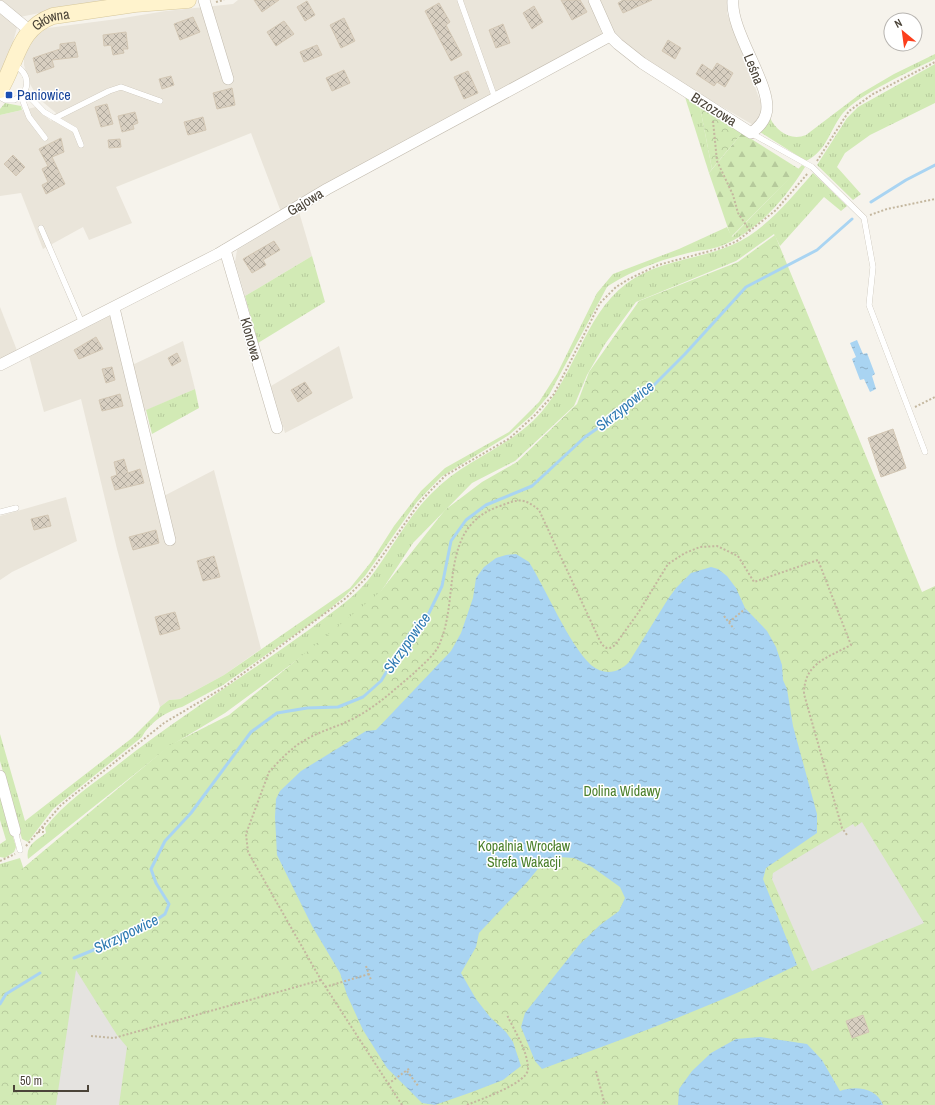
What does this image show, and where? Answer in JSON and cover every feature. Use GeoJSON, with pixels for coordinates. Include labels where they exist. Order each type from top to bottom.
{"type":"FeatureCollection","features":[{"type":"Feature","properties":{"kind":"street","name":"Główna"},"geometry":{"type":"LineString","coordinates":[[0,90],[14,64],[22,39],[29,30],[40,22],[53,16],[100,5],[188,0]]}},
{"type":"Feature","properties":{"kind":"street","name":"Brzozowa"},"geometry":{"type":"LineString","coordinates":[[594,0],[610,36],[642,63],[751,133]]}},
{"type":"Feature","properties":{"kind":"street","name":"Leśna"},"geometry":{"type":"LineString","coordinates":[[733,0],[734,16],[766,97],[767,113],[763,122],[751,133]]}},
{"type":"Feature","properties":{"kind":"street"},"geometry":{"type":"LineString","coordinates":[[205,2],[228,79]]}},
{"type":"Feature","properties":{"kind":"street"},"geometry":{"type":"LineString","coordinates":[[0,6],[29,30]]}},
{"type":"Feature","properties":{"kind":"street","name":"Gajowa"},"geometry":{"type":"LineString","coordinates":[[0,365],[226,250],[327,189],[610,36]]}},
{"type":"Feature","properties":{"kind":"street","name":"Klonowa"},"geometry":{"type":"LineString","coordinates":[[226,250],[277,428]]}},
{"type":"Feature","properties":{"kind":"street"},"geometry":{"type":"LineString","coordinates":[[114,308],[170,540]]}},
{"type":"Feature","properties":{"kind":"street"},"geometry":{"type":"LineString","coordinates":[[0,776],[15,832]]}},
{"type":"Feature","properties":{"kind":"lane"},"geometry":{"type":"LineString","coordinates":[[460,0],[495,98]]}},
{"type":"Feature","properties":{"kind":"lane"},"geometry":{"type":"LineString","coordinates":[[0,97],[5,100],[14,100],[23,94],[27,85],[24,74],[20,68],[14,64]]}},
{"type":"Feature","properties":{"kind":"lane"},"geometry":{"type":"LineString","coordinates":[[55,118],[109,90],[121,87],[160,101]]}},
{"type":"Feature","properties":{"kind":"lane"},"geometry":{"type":"LineString","coordinates":[[23,94],[44,112],[75,130],[81,145]]}},
{"type":"Feature","properties":{"kind":"lane"},"geometry":{"type":"LineString","coordinates":[[23,94],[29,117],[45,138]]}},
{"type":"Feature","properties":{"kind":"lane","name":"Brzozowa"},"geometry":{"type":"LineString","coordinates":[[751,133],[812,167],[864,218]]}},
{"type":"Feature","properties":{"kind":"lane"},"geometry":{"type":"LineString","coordinates":[[864,218],[873,267],[869,306],[925,452]]}},
{"type":"Feature","properties":{"kind":"lane"},"geometry":{"type":"LineString","coordinates":[[41,228],[82,323]]}},
{"type":"Feature","properties":{"kind":"lane"},"geometry":{"type":"LineString","coordinates":[[0,512],[16,508]]}},
{"type":"Feature","properties":{"kind":"lane"},"geometry":{"type":"LineString","coordinates":[[15,832],[20,850]]}},
{"type":"Feature","properties":{"kind":"path"},"geometry":{"type":"LineString","coordinates":[[205,2],[224,0]]}},
{"type":"Feature","properties":{"kind":"path"},"geometry":{"type":"LineString","coordinates":[[34,838],[38,832],[43,832],[42,826],[61,805],[164,723],[223,688],[321,618],[346,598],[368,576],[420,502],[433,488],[446,476],[510,438],[535,415],[554,394],[600,303],[616,287],[658,265],[722,248],[736,241],[776,210],[812,167],[849,111],[874,94],[935,62]]}},
{"type":"Feature","properties":{"kind":"path"},"geometry":{"type":"LineString","coordinates":[[708,106],[714,124],[717,161],[733,195],[738,213],[750,231]]}},
{"type":"Feature","properties":{"kind":"path"},"geometry":{"type":"LineString","coordinates":[[864,218],[887,209],[935,199]]}},
{"type":"Feature","properties":{"kind":"path"},"geometry":{"type":"LineString","coordinates":[[909,410],[935,397]]}},
{"type":"Feature","properties":{"kind":"path"},"geometry":{"type":"LineString","coordinates":[[402,1105],[325,987],[248,852],[246,834],[269,772],[276,764],[304,740],[358,716],[383,700],[418,669],[439,646],[446,623],[457,551],[467,528],[486,512],[508,503],[527,501],[539,510],[596,634],[603,647],[607,649],[610,649],[615,645],[635,618],[668,564],[685,553],[700,547],[717,546],[738,556],[754,582],[818,560],[850,645],[813,667],[806,676],[804,694],[842,828],[847,835]]}},
{"type":"Feature","properties":{"kind":"path"},"geometry":{"type":"LineString","coordinates":[[729,622],[745,608]]}},
{"type":"Feature","properties":{"kind":"path"},"geometry":{"type":"LineString","coordinates":[[724,616],[734,629]]}},
{"type":"Feature","properties":{"kind":"path"},"geometry":{"type":"LineString","coordinates":[[1,860],[10,858]]}},
{"type":"Feature","properties":{"kind":"path"},"geometry":{"type":"LineString","coordinates":[[366,966],[371,980]]}},
{"type":"Feature","properties":{"kind":"path"},"geometry":{"type":"LineString","coordinates":[[325,987],[369,974]]}},
{"type":"Feature","properties":{"kind":"path"},"geometry":{"type":"LineString","coordinates":[[91,1036],[114,1038],[321,980]]}},
{"type":"Feature","properties":{"kind":"path"},"geometry":{"type":"LineString","coordinates":[[466,1105],[502,1090],[525,1076],[528,1070],[525,1053],[507,1014]]}},
{"type":"Feature","properties":{"kind":"path"},"geometry":{"type":"LineString","coordinates":[[388,1084],[410,1068]]}},
{"type":"Feature","properties":{"kind":"path"},"geometry":{"type":"LineString","coordinates":[[407,1071],[419,1087]]}},
{"type":"Feature","properties":{"kind":"path"},"geometry":{"type":"LineString","coordinates":[[596,1071],[606,1105]]}},
{"type":"Feature","properties":{"kind":"shaded area"},"geometry":{"type":"Polygon","coordinates":[[[0,0],[117,0],[93,2],[20,17],[8,60],[0,78],[0,0]]]}},
{"type":"Feature","properties":{"kind":"shaded area"},"geometry":{"type":"Polygon","coordinates":[[[238,0],[589,0],[602,34],[281,212],[251,133],[116,187],[132,223],[89,240],[83,227],[43,249],[21,193],[0,196],[0,115],[36,107],[51,121],[56,113],[38,98],[30,84],[24,65],[24,52],[40,29],[166,11],[233,4],[238,0]]]}},
{"type":"Feature","properties":{"kind":"shaded area"},"geometry":{"type":"Polygon","coordinates":[[[598,0],[727,0],[727,13],[764,111],[755,126],[681,83],[617,38],[598,0]]]}},
{"type":"Feature","properties":{"kind":"shaded area"},"geometry":{"type":"Polygon","coordinates":[[[299,212],[312,256],[245,296],[235,262],[237,250],[299,212]]]}},
{"type":"Feature","properties":{"kind":"shaded area"},"geometry":{"type":"Polygon","coordinates":[[[0,307],[18,353],[0,362],[0,307]]]}},
{"type":"Feature","properties":{"kind":"shaded area"},"geometry":{"type":"Polygon","coordinates":[[[114,310],[128,367],[183,341],[195,389],[140,413],[160,498],[214,470],[261,649],[224,675],[180,699],[169,700],[160,707],[117,549],[81,399],[44,412],[29,356],[114,310]]]}},
{"type":"Feature","properties":{"kind":"shaded area"},"geometry":{"type":"Polygon","coordinates":[[[339,346],[353,398],[285,433],[271,386],[339,346]]]}},
{"type":"Feature","properties":{"kind":"shaded area"},"geometry":{"type":"Polygon","coordinates":[[[66,497],[77,541],[12,572],[0,580],[0,516],[66,497]]]}},
{"type":"Feature","properties":{"kind":"shaded area"},"geometry":{"type":"Polygon","coordinates":[[[862,822],[924,923],[812,971],[772,879],[773,873],[853,824],[855,827],[862,822]]]}},
{"type":"Feature","properties":{"kind":"shaded area"},"geometry":{"type":"Polygon","coordinates":[[[76,970],[117,1035],[127,1047],[119,1105],[56,1105],[76,970]]]}},
{"type":"Feature","properties":{"kind":"green space"},"geometry":{"type":"Polygon","coordinates":[[[935,54],[935,59],[886,83],[851,106],[843,113],[824,146],[813,157],[806,161],[760,132],[770,118],[776,127],[785,134],[795,137],[806,135],[860,94],[894,74],[935,54]]]}},
{"type":"Feature","properties":{"kind":"green space"},"geometry":{"type":"Polygon","coordinates":[[[935,64],[935,103],[870,135],[845,153],[837,167],[861,194],[853,200],[817,165],[847,118],[858,107],[935,64]]]}},
{"type":"Feature","properties":{"kind":"green space"},"geometry":{"type":"Polygon","coordinates":[[[685,97],[700,107],[712,169],[709,173],[685,97]]]}},
{"type":"Feature","properties":{"kind":"green space"},"geometry":{"type":"Polygon","coordinates":[[[5,103],[21,106],[22,110],[0,115],[0,109],[5,103]]]}},
{"type":"Feature","properties":{"kind":"green space"},"geometry":{"type":"Polygon","coordinates":[[[700,107],[742,133],[712,169],[700,107]]]}},
{"type":"Feature","properties":{"kind":"green space"},"geometry":{"type":"Polygon","coordinates":[[[742,133],[799,169],[731,237],[709,173],[742,133]]]}},
{"type":"Feature","properties":{"kind":"green space"},"geometry":{"type":"Polygon","coordinates":[[[802,165],[805,167],[779,202],[758,223],[734,240],[721,246],[692,252],[657,262],[615,281],[607,287],[549,395],[532,415],[509,435],[441,477],[417,502],[365,576],[344,597],[320,617],[223,685],[159,718],[149,727],[142,737],[53,809],[28,842],[22,839],[0,761],[0,734],[25,821],[132,738],[158,712],[160,707],[169,700],[180,699],[224,675],[350,588],[371,562],[394,526],[421,491],[445,468],[509,432],[539,402],[557,374],[597,293],[613,274],[679,249],[727,227],[732,237],[802,165]]]}},
{"type":"Feature","properties":{"kind":"green space"},"geometry":{"type":"Polygon","coordinates":[[[813,173],[847,206],[841,211],[824,197],[780,246],[774,234],[736,261],[636,302],[605,344],[587,375],[574,406],[515,461],[472,483],[413,543],[380,593],[339,629],[225,713],[170,746],[28,859],[28,850],[32,843],[46,833],[45,828],[52,819],[78,795],[167,728],[300,636],[343,604],[359,590],[377,568],[415,512],[444,481],[510,439],[534,420],[548,404],[559,387],[599,313],[611,297],[626,284],[651,270],[719,250],[744,239],[755,232],[776,214],[813,173]]]}},
{"type":"Feature","properties":{"kind":"green space","name":"Dolina Widawy"},"geometry":{"type":"Polygon","coordinates":[[[775,235],[922,592],[935,586],[935,1105],[0,1105],[0,879],[22,869],[170,745],[229,715],[380,592],[445,510],[482,482],[517,462],[577,404],[589,372],[639,301],[738,262],[775,235]]]}},
{"type":"Feature","properties":{"kind":"green space"},"geometry":{"type":"Polygon","coordinates":[[[312,256],[325,302],[258,343],[245,296],[312,256]]]}},
{"type":"Feature","properties":{"kind":"green space"},"geometry":{"type":"Polygon","coordinates":[[[195,389],[199,408],[152,434],[146,410],[195,389]]]}},
{"type":"Feature","properties":{"kind":"green space"},"geometry":{"type":"Polygon","coordinates":[[[0,793],[16,847],[14,852],[5,858],[0,857],[0,844],[6,840],[0,820],[0,793]]]}},
{"type":"Feature","properties":{"kind":"green space"},"geometry":{"type":"Polygon","coordinates":[[[20,858],[25,873],[0,883],[0,864],[20,858]]]}},
{"type":"Feature","properties":{"kind":"water"},"geometry":{"type":"Polygon","coordinates":[[[857,340],[863,354],[867,353],[875,374],[872,376],[876,389],[870,392],[864,379],[860,380],[852,359],[856,357],[850,343],[857,340]]]}},
{"type":"Feature","properties":{"kind":"water"},"geometry":{"type":"Polygon","coordinates":[[[516,554],[529,562],[574,644],[591,665],[601,671],[616,671],[625,666],[676,588],[691,573],[711,567],[718,569],[727,576],[736,588],[745,608],[767,631],[776,647],[782,665],[783,680],[787,689],[793,726],[817,814],[817,833],[766,868],[763,879],[797,965],[735,994],[639,1033],[542,1069],[535,1061],[521,1027],[525,1013],[579,945],[600,925],[619,911],[625,898],[620,887],[592,867],[574,858],[559,857],[546,859],[528,881],[479,933],[476,947],[461,973],[476,999],[490,1017],[506,1032],[513,1042],[521,1066],[503,1080],[472,1092],[435,1105],[422,1103],[387,1068],[363,1030],[347,995],[340,973],[312,926],[277,855],[275,817],[276,799],[280,791],[301,771],[366,731],[376,730],[451,651],[461,633],[473,598],[476,578],[484,567],[496,558],[516,554]]]}},
{"type":"Feature","properties":{"kind":"water"},"geometry":{"type":"Polygon","coordinates":[[[760,1037],[807,1044],[822,1060],[840,1091],[853,1088],[865,1089],[876,1095],[883,1105],[678,1105],[679,1089],[692,1071],[711,1053],[736,1039],[760,1037]]]}},
{"type":"Feature","properties":{"kind":"building"},"geometry":{"type":"Polygon","coordinates":[[[254,0],[279,0],[262,12],[254,0]]]}},
{"type":"Feature","properties":{"kind":"building"},"geometry":{"type":"Polygon","coordinates":[[[561,0],[580,0],[587,12],[572,20],[561,0]]]}},
{"type":"Feature","properties":{"kind":"building"},"geometry":{"type":"Polygon","coordinates":[[[623,0],[652,0],[623,13],[618,3],[623,0]]]}},
{"type":"Feature","properties":{"kind":"building"},"geometry":{"type":"Polygon","coordinates":[[[307,1],[315,15],[305,21],[297,7],[307,1]]]}},
{"type":"Feature","properties":{"kind":"building"},"geometry":{"type":"Polygon","coordinates":[[[439,3],[450,22],[446,25],[462,55],[451,61],[425,11],[439,3]]]}},
{"type":"Feature","properties":{"kind":"building"},"geometry":{"type":"Polygon","coordinates":[[[534,6],[543,22],[532,29],[523,13],[534,6]]]}},
{"type":"Feature","properties":{"kind":"building"},"geometry":{"type":"Polygon","coordinates":[[[193,17],[200,32],[180,40],[174,24],[193,17]]]}},
{"type":"Feature","properties":{"kind":"building"},"geometry":{"type":"Polygon","coordinates":[[[344,18],[355,41],[341,48],[330,25],[344,18]]]}},
{"type":"Feature","properties":{"kind":"building"},"geometry":{"type":"Polygon","coordinates":[[[284,21],[294,34],[276,46],[267,32],[284,21]]]}},
{"type":"Feature","properties":{"kind":"building"},"geometry":{"type":"Polygon","coordinates":[[[503,24],[510,43],[496,48],[489,30],[503,24]]]}},
{"type":"Feature","properties":{"kind":"building"},"geometry":{"type":"Polygon","coordinates":[[[126,32],[128,49],[123,49],[124,53],[113,55],[111,45],[104,46],[103,35],[126,32]]]}},
{"type":"Feature","properties":{"kind":"building"},"geometry":{"type":"Polygon","coordinates":[[[668,40],[681,48],[675,59],[662,51],[668,40]]]}},
{"type":"Feature","properties":{"kind":"building"},"geometry":{"type":"Polygon","coordinates":[[[75,42],[78,57],[52,60],[54,67],[37,73],[33,58],[60,49],[60,44],[75,42]]]}},
{"type":"Feature","properties":{"kind":"building"},"geometry":{"type":"Polygon","coordinates":[[[317,45],[322,55],[304,62],[300,52],[317,45]]]}},
{"type":"Feature","properties":{"kind":"building"},"geometry":{"type":"Polygon","coordinates":[[[717,63],[733,73],[725,87],[717,82],[714,86],[696,74],[702,64],[712,71],[717,63]]]}},
{"type":"Feature","properties":{"kind":"building"},"geometry":{"type":"Polygon","coordinates":[[[344,70],[350,83],[332,91],[326,78],[344,70]]]}},
{"type":"Feature","properties":{"kind":"building"},"geometry":{"type":"Polygon","coordinates":[[[468,71],[478,93],[464,99],[454,77],[468,71]]]}},
{"type":"Feature","properties":{"kind":"building"},"geometry":{"type":"Polygon","coordinates":[[[171,76],[174,85],[162,89],[159,79],[171,76]]]}},
{"type":"Feature","properties":{"kind":"building"},"geometry":{"type":"Polygon","coordinates":[[[232,88],[235,105],[217,109],[213,93],[232,88]]]}},
{"type":"Feature","properties":{"kind":"building"},"geometry":{"type":"Polygon","coordinates":[[[107,104],[113,124],[101,127],[95,107],[107,104]]]}},
{"type":"Feature","properties":{"kind":"building"},"geometry":{"type":"Polygon","coordinates":[[[135,112],[138,123],[133,125],[134,129],[122,132],[118,116],[135,112]]]}},
{"type":"Feature","properties":{"kind":"building"},"geometry":{"type":"Polygon","coordinates":[[[203,117],[206,130],[188,135],[184,122],[203,117]]]}},
{"type":"Feature","properties":{"kind":"building"},"geometry":{"type":"Polygon","coordinates":[[[61,138],[64,152],[52,157],[65,184],[46,194],[42,185],[48,182],[42,169],[48,166],[39,149],[61,138]]]}},
{"type":"Feature","properties":{"kind":"building"},"geometry":{"type":"Polygon","coordinates":[[[120,139],[121,147],[109,148],[108,140],[120,139]]]}},
{"type":"Feature","properties":{"kind":"building"},"geometry":{"type":"Polygon","coordinates":[[[13,155],[25,167],[16,176],[4,164],[13,155]]]}},
{"type":"Feature","properties":{"kind":"building"},"geometry":{"type":"Polygon","coordinates":[[[274,241],[280,250],[263,260],[266,265],[252,273],[243,259],[274,241]]]}},
{"type":"Feature","properties":{"kind":"building"},"geometry":{"type":"Polygon","coordinates":[[[96,337],[103,349],[79,359],[74,350],[96,337]]]}},
{"type":"Feature","properties":{"kind":"building"},"geometry":{"type":"Polygon","coordinates":[[[177,353],[181,361],[172,366],[168,358],[177,353]]]}},
{"type":"Feature","properties":{"kind":"building"},"geometry":{"type":"Polygon","coordinates":[[[112,367],[115,380],[106,383],[102,369],[112,367]]]}},
{"type":"Feature","properties":{"kind":"building"},"geometry":{"type":"Polygon","coordinates":[[[305,382],[312,393],[298,402],[291,390],[305,382]]]}},
{"type":"Feature","properties":{"kind":"building"},"geometry":{"type":"Polygon","coordinates":[[[120,394],[123,406],[102,411],[99,400],[120,394]]]}},
{"type":"Feature","properties":{"kind":"building"},"geometry":{"type":"Polygon","coordinates":[[[893,429],[906,468],[881,477],[868,438],[893,429]]]}},
{"type":"Feature","properties":{"kind":"building"},"geometry":{"type":"Polygon","coordinates":[[[124,459],[128,473],[140,469],[144,483],[115,490],[111,477],[117,475],[114,462],[124,459]]]}},
{"type":"Feature","properties":{"kind":"building"},"geometry":{"type":"Polygon","coordinates":[[[48,515],[51,526],[34,530],[31,519],[48,515]]]}},
{"type":"Feature","properties":{"kind":"building"},"geometry":{"type":"Polygon","coordinates":[[[156,530],[159,543],[133,550],[129,537],[156,530]]]}},
{"type":"Feature","properties":{"kind":"building"},"geometry":{"type":"Polygon","coordinates":[[[214,556],[220,577],[203,581],[197,561],[214,556]]]}},
{"type":"Feature","properties":{"kind":"building"},"geometry":{"type":"Polygon","coordinates":[[[175,612],[180,629],[160,635],[155,617],[175,612]]]}},
{"type":"Feature","properties":{"kind":"building"},"geometry":{"type":"Polygon","coordinates":[[[863,1015],[869,1032],[852,1038],[846,1021],[863,1015]]]}},
{"type":"Feature","properties":{"kind":"waterway","name":"Skrzypowice"},"geometry":{"type":"LineString","coordinates":[[871,202],[906,180],[935,165]]}},
{"type":"Feature","properties":{"kind":"waterway","name":"Skrzypowice"},"geometry":{"type":"LineString","coordinates":[[74,958],[135,933],[165,914],[169,904],[156,883],[151,869],[165,841],[191,813],[251,732],[277,713],[307,708],[338,707],[363,697],[381,681],[410,633],[426,619],[442,586],[451,541],[466,520],[486,505],[532,486],[585,437],[641,398],[685,354],[746,287],[817,250],[852,219]]}},
{"type":"Feature","properties":{"kind":"waterway","name":"Skrzypowice"},"geometry":{"type":"LineString","coordinates":[[0,1004],[6,994],[40,973]]}},
{"type":"Feature","properties":{"kind":"place","name":"Paniowice"},"geometry":{"type":"Point","coordinates":[9,95]}},
{"type":"Feature","properties":{"kind":"park label","name":"Kopalnia Wrocław Strefa Wakacji"},"geometry":{"type":"Point","coordinates":[524,854]}}]}
